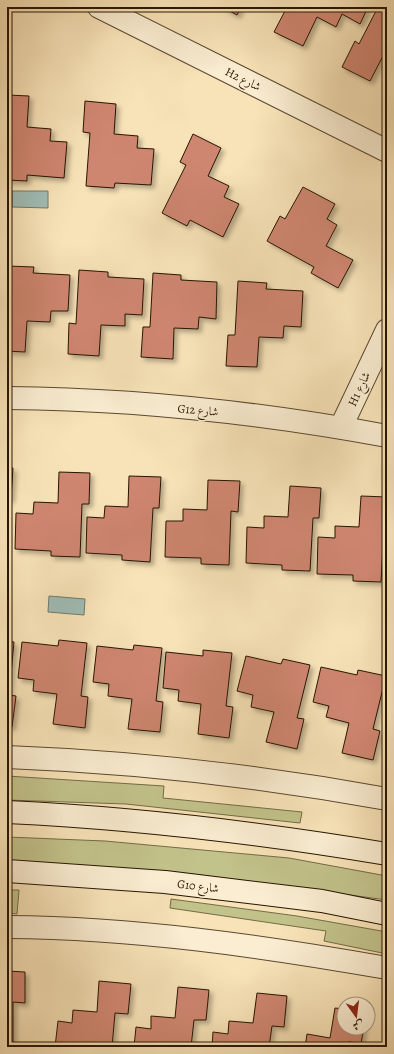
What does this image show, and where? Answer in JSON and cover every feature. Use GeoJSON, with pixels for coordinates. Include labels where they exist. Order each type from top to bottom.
{"type":"FeatureCollection","features":[{"type":"Feature","properties":{"kind":"street","name":"H2 شارع"},"geometry":{"type":"LineString","coordinates":[[99,7],[387,151]]}},
{"type":"Feature","properties":{"kind":"street","name":"H1 شارع"},"geometry":{"type":"LineString","coordinates":[[341,427],[387,330]]}},
{"type":"Feature","properties":{"kind":"street","name":"G12 شارع"},"geometry":{"type":"LineString","coordinates":[[7,398],[128,404],[252,415],[341,427],[387,436]]}},
{"type":"Feature","properties":{"kind":"street"},"geometry":{"type":"LineString","coordinates":[[7,757],[87,760],[202,770],[316,786],[387,799]]}},
{"type":"Feature","properties":{"kind":"street"},"geometry":{"type":"LineString","coordinates":[[7,812],[170,823],[294,838],[387,854]]}},
{"type":"Feature","properties":{"kind":"street","name":"G10 شارع"},"geometry":{"type":"LineString","coordinates":[[7,871],[165,882],[322,902],[387,914]]}},
{"type":"Feature","properties":{"kind":"street"},"geometry":{"type":"LineString","coordinates":[[7,927],[38,927],[167,936],[296,952],[387,968]]}},
{"type":"Feature","properties":{"kind":"green space"},"geometry":{"type":"Polygon","coordinates":[[[7,776],[164,786],[163,798],[302,812],[300,823],[126,804],[7,800],[7,776]]]}},
{"type":"Feature","properties":{"kind":"green space"},"geometry":{"type":"Polygon","coordinates":[[[7,837],[105,841],[289,858],[387,876],[387,900],[192,874],[7,860],[7,837]]]}},
{"type":"Feature","properties":{"kind":"green space"},"geometry":{"type":"Polygon","coordinates":[[[7,890],[19,890],[17,914],[7,913],[7,890]]]}},
{"type":"Feature","properties":{"kind":"green space"},"geometry":{"type":"Polygon","coordinates":[[[171,899],[297,916],[387,932],[387,954],[324,941],[326,931],[170,908],[171,899]]]}},
{"type":"Feature","properties":{"kind":"water"},"geometry":{"type":"Polygon","coordinates":[[[12,191],[48,191],[48,208],[12,207],[12,191]]]}},
{"type":"Feature","properties":{"kind":"water"},"geometry":{"type":"Polygon","coordinates":[[[49,596],[85,599],[84,615],[48,612],[49,596]]]}},
{"type":"Feature","properties":{"kind":"building"},"geometry":{"type":"Polygon","coordinates":[[[222,7],[241,7],[237,15],[222,7]]]}},
{"type":"Feature","properties":{"kind":"building"},"geometry":{"type":"Polygon","coordinates":[[[287,7],[368,7],[360,24],[342,14],[336,27],[317,17],[303,46],[274,32],[287,7]]]}},
{"type":"Feature","properties":{"kind":"building"},"geometry":{"type":"Polygon","coordinates":[[[378,7],[387,7],[387,53],[385,52],[370,81],[342,67],[355,41],[359,44],[378,7]]]}},
{"type":"Feature","properties":{"kind":"building"},"geometry":{"type":"Polygon","coordinates":[[[7,95],[29,96],[27,127],[51,129],[50,141],[67,142],[64,178],[27,175],[27,181],[7,180],[7,95]]]}},
{"type":"Feature","properties":{"kind":"building"},"geometry":{"type":"Polygon","coordinates":[[[85,101],[116,104],[114,134],[138,136],[137,148],[154,149],[151,185],[115,183],[114,188],[86,186],[90,133],[83,132],[85,101]]]}},
{"type":"Feature","properties":{"kind":"building"},"geometry":{"type":"Polygon","coordinates":[[[193,134],[221,148],[208,176],[229,186],[224,197],[239,204],[223,237],[190,220],[187,226],[162,213],[186,165],[180,162],[193,134]]]}},
{"type":"Feature","properties":{"kind":"building"},"geometry":{"type":"Polygon","coordinates":[[[303,187],[335,204],[327,219],[337,225],[326,246],[353,260],[338,288],[311,273],[314,267],[267,241],[280,216],[285,219],[303,187]]]}},
{"type":"Feature","properties":{"kind":"building"},"geometry":{"type":"Polygon","coordinates":[[[7,266],[34,267],[33,273],[70,275],[68,311],[51,311],[50,322],[27,321],[25,352],[7,351],[7,266]]]}},
{"type":"Feature","properties":{"kind":"building"},"geometry":{"type":"Polygon","coordinates":[[[79,270],[108,272],[108,277],[144,279],[142,315],[125,314],[125,326],[101,325],[99,356],[68,354],[69,323],[76,324],[79,270]]]}},
{"type":"Feature","properties":{"kind":"building"},"geometry":{"type":"Polygon","coordinates":[[[153,273],[181,275],[181,280],[217,282],[216,319],[199,317],[198,329],[174,328],[173,359],[141,357],[143,327],[150,327],[153,273]]]}},
{"type":"Feature","properties":{"kind":"building"},"geometry":{"type":"Polygon","coordinates":[[[238,281],[267,283],[266,289],[303,291],[301,327],[284,326],[283,338],[259,337],[257,367],[226,366],[228,335],[235,335],[238,281]]]}},
{"type":"Feature","properties":{"kind":"building"},"geometry":{"type":"Polygon","coordinates":[[[7,468],[13,468],[11,499],[7,499],[7,468]]]}},
{"type":"Feature","properties":{"kind":"building"},"geometry":{"type":"Polygon","coordinates":[[[59,472],[90,473],[89,504],[82,504],[80,557],[51,556],[51,551],[15,549],[16,513],[33,514],[34,502],[58,503],[59,472]]]}},
{"type":"Feature","properties":{"kind":"building"},"geometry":{"type":"Polygon","coordinates":[[[129,476],[161,477],[159,508],[153,508],[150,562],[122,560],[122,555],[86,553],[87,517],[104,518],[105,506],[128,507],[129,476]]]}},
{"type":"Feature","properties":{"kind":"building"},"geometry":{"type":"Polygon","coordinates":[[[208,480],[240,481],[238,512],[231,511],[229,565],[201,564],[201,558],[165,557],[166,521],[183,521],[183,509],[207,510],[208,480]]]}},
{"type":"Feature","properties":{"kind":"building"},"geometry":{"type":"Polygon","coordinates":[[[290,486],[321,488],[319,518],[313,518],[310,571],[282,570],[282,565],[246,563],[247,527],[264,528],[264,516],[288,517],[290,486]]]}},
{"type":"Feature","properties":{"kind":"building"},"geometry":{"type":"Polygon","coordinates":[[[361,496],[387,497],[387,528],[384,528],[381,582],[353,581],[353,575],[317,574],[318,537],[335,538],[335,526],[359,527],[361,496]]]}},
{"type":"Feature","properties":{"kind":"building"},"geometry":{"type":"Polygon","coordinates":[[[59,640],[87,643],[81,696],[88,697],[85,728],[53,724],[57,694],[33,691],[34,680],[18,678],[22,642],[58,646],[59,640]]]}},
{"type":"Feature","properties":{"kind":"building"},"geometry":{"type":"Polygon","coordinates":[[[7,641],[14,642],[9,695],[16,696],[12,727],[7,726],[7,641]]]}},
{"type":"Feature","properties":{"kind":"building"},"geometry":{"type":"Polygon","coordinates":[[[134,645],[162,648],[156,701],[163,702],[160,732],[128,729],[132,699],[108,696],[109,684],[93,682],[97,646],[133,650],[134,645]]]}},
{"type":"Feature","properties":{"kind":"building"},"geometry":{"type":"Polygon","coordinates":[[[203,650],[232,653],[226,706],[233,707],[229,738],[198,734],[201,704],[178,701],[179,690],[163,688],[166,652],[203,656],[203,650]]]}},
{"type":"Feature","properties":{"kind":"building"},"geometry":{"type":"Polygon","coordinates":[[[246,656],[281,664],[283,659],[310,665],[297,718],[304,719],[297,749],[266,742],[274,712],[251,707],[253,695],[237,691],[246,656]]]}},
{"type":"Feature","properties":{"kind":"building"},"geometry":{"type":"Polygon","coordinates":[[[321,667],[357,675],[358,670],[386,676],[373,729],[380,731],[373,760],[342,753],[349,723],[326,717],[329,706],[313,702],[321,667]]]}},
{"type":"Feature","properties":{"kind":"building"},"geometry":{"type":"Polygon","coordinates":[[[7,971],[25,972],[25,1003],[13,1002],[13,1047],[7,1047],[7,971]]]}},
{"type":"Feature","properties":{"kind":"building"},"geometry":{"type":"Polygon","coordinates":[[[99,981],[131,984],[128,1014],[115,1013],[112,1047],[55,1047],[58,1021],[72,1023],[73,1010],[97,1012],[99,981]]]}},
{"type":"Feature","properties":{"kind":"building"},"geometry":{"type":"Polygon","coordinates":[[[178,987],[209,990],[206,1020],[194,1020],[191,1047],[134,1047],[136,1027],[151,1029],[151,1016],[175,1018],[178,987]]]}},
{"type":"Feature","properties":{"kind":"building"},"geometry":{"type":"Polygon","coordinates":[[[257,993],[287,996],[284,1027],[272,1026],[269,1047],[212,1047],[213,1032],[228,1034],[229,1021],[253,1023],[257,993]]]}},
{"type":"Feature","properties":{"kind":"building"},"geometry":{"type":"Polygon","coordinates":[[[336,1008],[336,1036],[362,1036],[361,1043],[348,1042],[347,1047],[305,1047],[307,1034],[330,1038],[336,1008]]]}},
{"type":"Feature","properties":{"kind":"building"},"geometry":{"type":"Polygon","coordinates":[[[290,1045],[305,1047],[290,1047],[290,1045]]]}}]}
